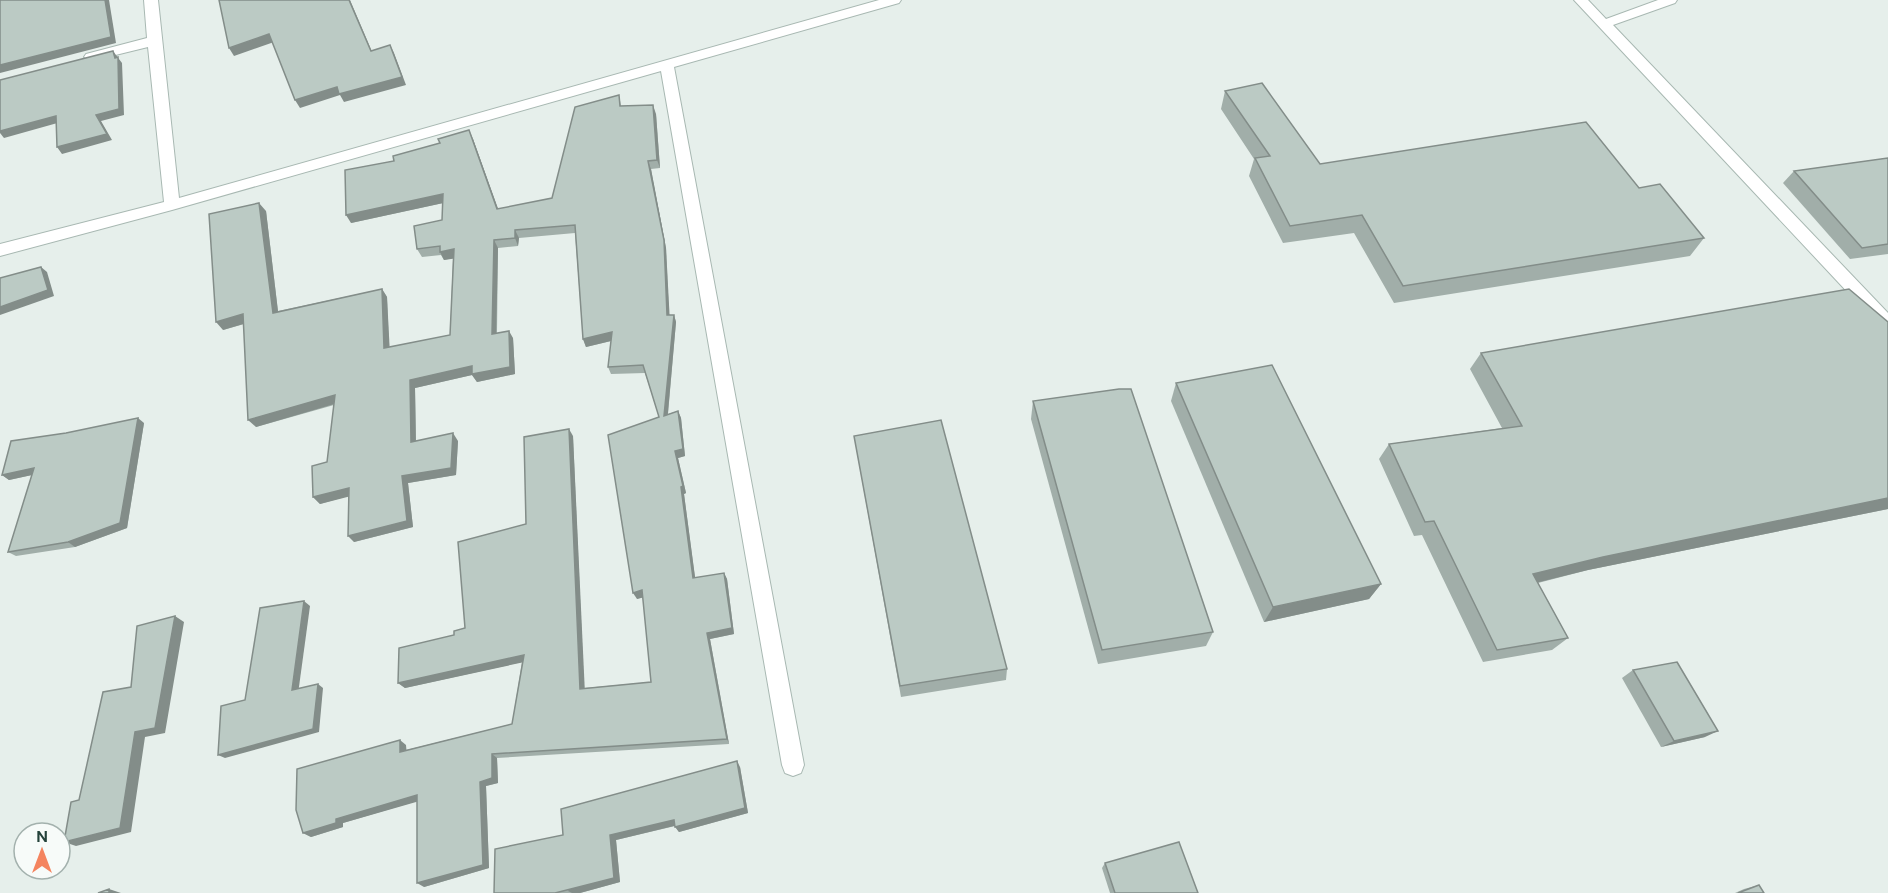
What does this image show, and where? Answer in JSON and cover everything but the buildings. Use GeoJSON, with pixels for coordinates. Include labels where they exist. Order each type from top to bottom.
{"type":"FeatureCollection","features":[{"type":"Feature","properties":{"kind":"street"},"geometry":{"type":"LineString","coordinates":[[151,0],[172,205]]}},
{"type":"Feature","properties":{"kind":"street"},"geometry":{"type":"LineString","coordinates":[[0,250],[172,205],[894,0]]}},
{"type":"Feature","properties":{"kind":"street"},"geometry":{"type":"LineString","coordinates":[[1581,0],[1888,324]]}},
{"type":"Feature","properties":{"kind":"street"},"geometry":{"type":"LineString","coordinates":[[1604,24],[1670,0]]}},
{"type":"Feature","properties":{"kind":"street"},"geometry":{"type":"LineString","coordinates":[[77,61],[154,41]]}},
{"type":"Feature","properties":{"kind":"street"},"geometry":{"type":"LineString","coordinates":[[667,64],[793,765]]}}]}
